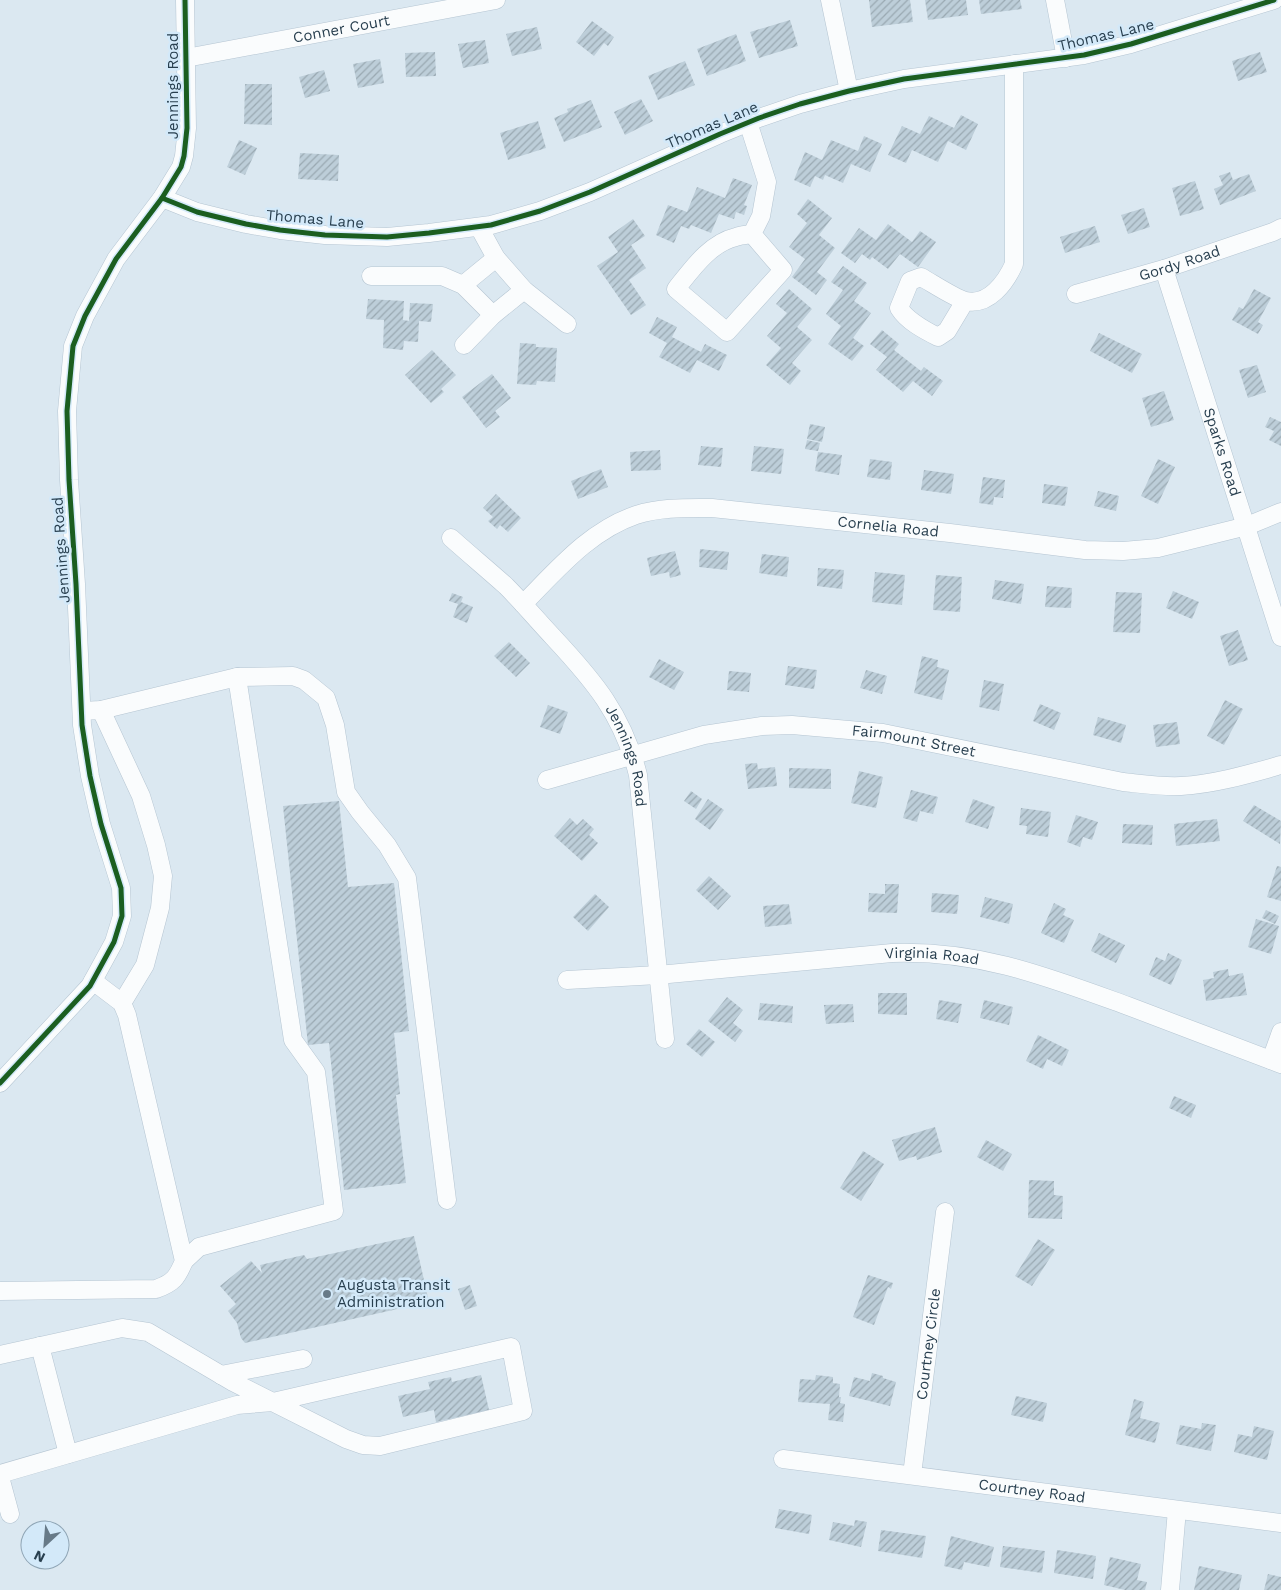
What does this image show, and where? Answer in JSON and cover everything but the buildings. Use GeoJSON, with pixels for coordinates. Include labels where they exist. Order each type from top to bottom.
{"type":"FeatureCollection","features":[{"type":"Feature","properties":{"kind":"street","name":"Jennings Road"},"geometry":{"type":"LineString","coordinates":[[0,1083],[93,981],[114,942],[122,916],[121,888],[101,824],[90,776],[82,725],[76,584],[68,470],[68,411],[73,346],[85,316],[116,259],[162,198],[181,167],[187,128],[185,0]]}},
{"type":"Feature","properties":{"kind":"street","name":"Conner Court"},"geometry":{"type":"LineString","coordinates":[[186,58],[496,0]]}},
{"type":"Feature","properties":{"kind":"street"},"geometry":{"type":"LineString","coordinates":[[830,0],[849,91]]}},
{"type":"Feature","properties":{"kind":"street"},"geometry":{"type":"LineString","coordinates":[[1055,0],[1066,58]]}},
{"type":"Feature","properties":{"kind":"street","name":"Thomas Lane"},"geometry":{"type":"LineString","coordinates":[[162,198],[198,212],[246,224],[319,234],[387,237],[491,225],[540,211],[590,192],[748,122],[800,104],[904,79],[1066,58],[1131,44],[1274,0]]}},
{"type":"Feature","properties":{"kind":"street"},"geometry":{"type":"LineString","coordinates":[[965,301],[979,302],[992,294],[1007,279],[1014,264],[1014,64]]}},
{"type":"Feature","properties":{"kind":"street"},"geometry":{"type":"LineString","coordinates":[[748,122],[767,182],[761,216],[752,234]]}},
{"type":"Feature","properties":{"kind":"street"},"geometry":{"type":"LineString","coordinates":[[479,227],[496,258],[524,290],[566,324]]}},
{"type":"Feature","properties":{"kind":"street","name":"Gordy Road"},"geometry":{"type":"LineString","coordinates":[[1076,294],[1164,269],[1281,228]]}},
{"type":"Feature","properties":{"kind":"street"},"geometry":{"type":"LineString","coordinates":[[752,234],[783,270],[727,332],[676,289],[700,259],[724,241],[752,234]]}},
{"type":"Feature","properties":{"kind":"street"},"geometry":{"type":"LineString","coordinates":[[463,284],[496,258]]}},
{"type":"Feature","properties":{"kind":"street","name":"Sparks Road"},"geometry":{"type":"LineString","coordinates":[[1164,269],[1281,637]]}},
{"type":"Feature","properties":{"kind":"street"},"geometry":{"type":"LineString","coordinates":[[371,276],[442,276],[463,284],[493,315]]}},
{"type":"Feature","properties":{"kind":"street"},"geometry":{"type":"LineString","coordinates":[[464,345],[493,315],[524,290]]}},
{"type":"Feature","properties":{"kind":"street","name":"Cornelia Road"},"geometry":{"type":"LineString","coordinates":[[523,604],[582,545],[605,529],[638,515],[678,508],[712,508],[950,533],[1085,550],[1123,551],[1158,548],[1246,526],[1281,512]]}},
{"type":"Feature","properties":{"kind":"street","name":"Jennings Road"},"geometry":{"type":"LineString","coordinates":[[451,538],[523,604],[593,681],[622,727],[638,775],[665,1039]]}},
{"type":"Feature","properties":{"kind":"street"},"geometry":{"type":"LineString","coordinates":[[82,711],[101,710],[237,678],[293,676],[304,680],[326,698],[335,725],[346,792],[387,845],[407,878],[447,1200]]}},
{"type":"Feature","properties":{"kind":"street"},"geometry":{"type":"LineString","coordinates":[[0,1291],[156,1289],[170,1284],[179,1273],[184,1261],[199,1247],[334,1210],[316,1072],[293,1040],[237,678]]}},
{"type":"Feature","properties":{"kind":"street"},"geometry":{"type":"LineString","coordinates":[[101,710],[141,796],[163,876],[160,908],[145,965],[122,1003]]}},
{"type":"Feature","properties":{"kind":"street","name":"Fairmount Street"},"geometry":{"type":"LineString","coordinates":[[547,780],[704,736],[762,726],[792,725],[883,733],[1122,782],[1161,786],[1204,783],[1250,774],[1281,765]]}},
{"type":"Feature","properties":{"kind":"street","name":"Virginia Road"},"geometry":{"type":"LineString","coordinates":[[567,980],[658,975],[892,953],[917,952],[970,958],[1016,967],[1058,980],[1276,1062]]}},
{"type":"Feature","properties":{"kind":"street"},"geometry":{"type":"LineString","coordinates":[[93,981],[122,1003],[127,1015],[184,1261]]}},
{"type":"Feature","properties":{"kind":"street"},"geometry":{"type":"LineString","coordinates":[[1276,1062],[1281,1032]]}},
{"type":"Feature","properties":{"kind":"street","name":"Courtney Circle"},"geometry":{"type":"LineString","coordinates":[[912,1475],[945,1212]]}},
{"type":"Feature","properties":{"kind":"street"},"geometry":{"type":"LineString","coordinates":[[0,1355],[122,1328],[148,1332],[221,1375],[273,1402],[346,1439],[363,1446],[380,1446],[522,1411],[511,1348],[273,1402],[237,1405],[68,1454],[0,1476],[10,1514]]}},
{"type":"Feature","properties":{"kind":"street"},"geometry":{"type":"LineString","coordinates":[[40,1346],[68,1454]]}},
{"type":"Feature","properties":{"kind":"street"},"geometry":{"type":"LineString","coordinates":[[221,1375],[303,1359]]}},
{"type":"Feature","properties":{"kind":"street","name":"Courtney Road"},"geometry":{"type":"LineString","coordinates":[[783,1459],[1281,1523]]}},
{"type":"Feature","properties":{"kind":"street"},"geometry":{"type":"LineString","coordinates":[[1170,1590],[1177,1510]]}},
{"type":"Feature","properties":{"kind":"cycle path"},"geometry":{"type":"LineString","coordinates":[[0,1083],[90,986],[114,942],[122,916],[121,888],[101,824],[90,776],[82,725],[67,411],[73,346],[85,316],[116,259],[162,198],[181,167],[187,128],[185,0]]}},
{"type":"Feature","properties":{"kind":"cycle path"},"geometry":{"type":"LineString","coordinates":[[162,198],[197,212],[246,224],[325,235],[387,237],[491,225],[540,211],[590,192],[720,134],[800,104],[904,79],[1084,55],[1131,44],[1274,0]]}},
{"type":"Feature","properties":{"kind":"place","name":"Augusta Transit Administration"},"geometry":{"type":"Point","coordinates":[327,1294]}}]}
